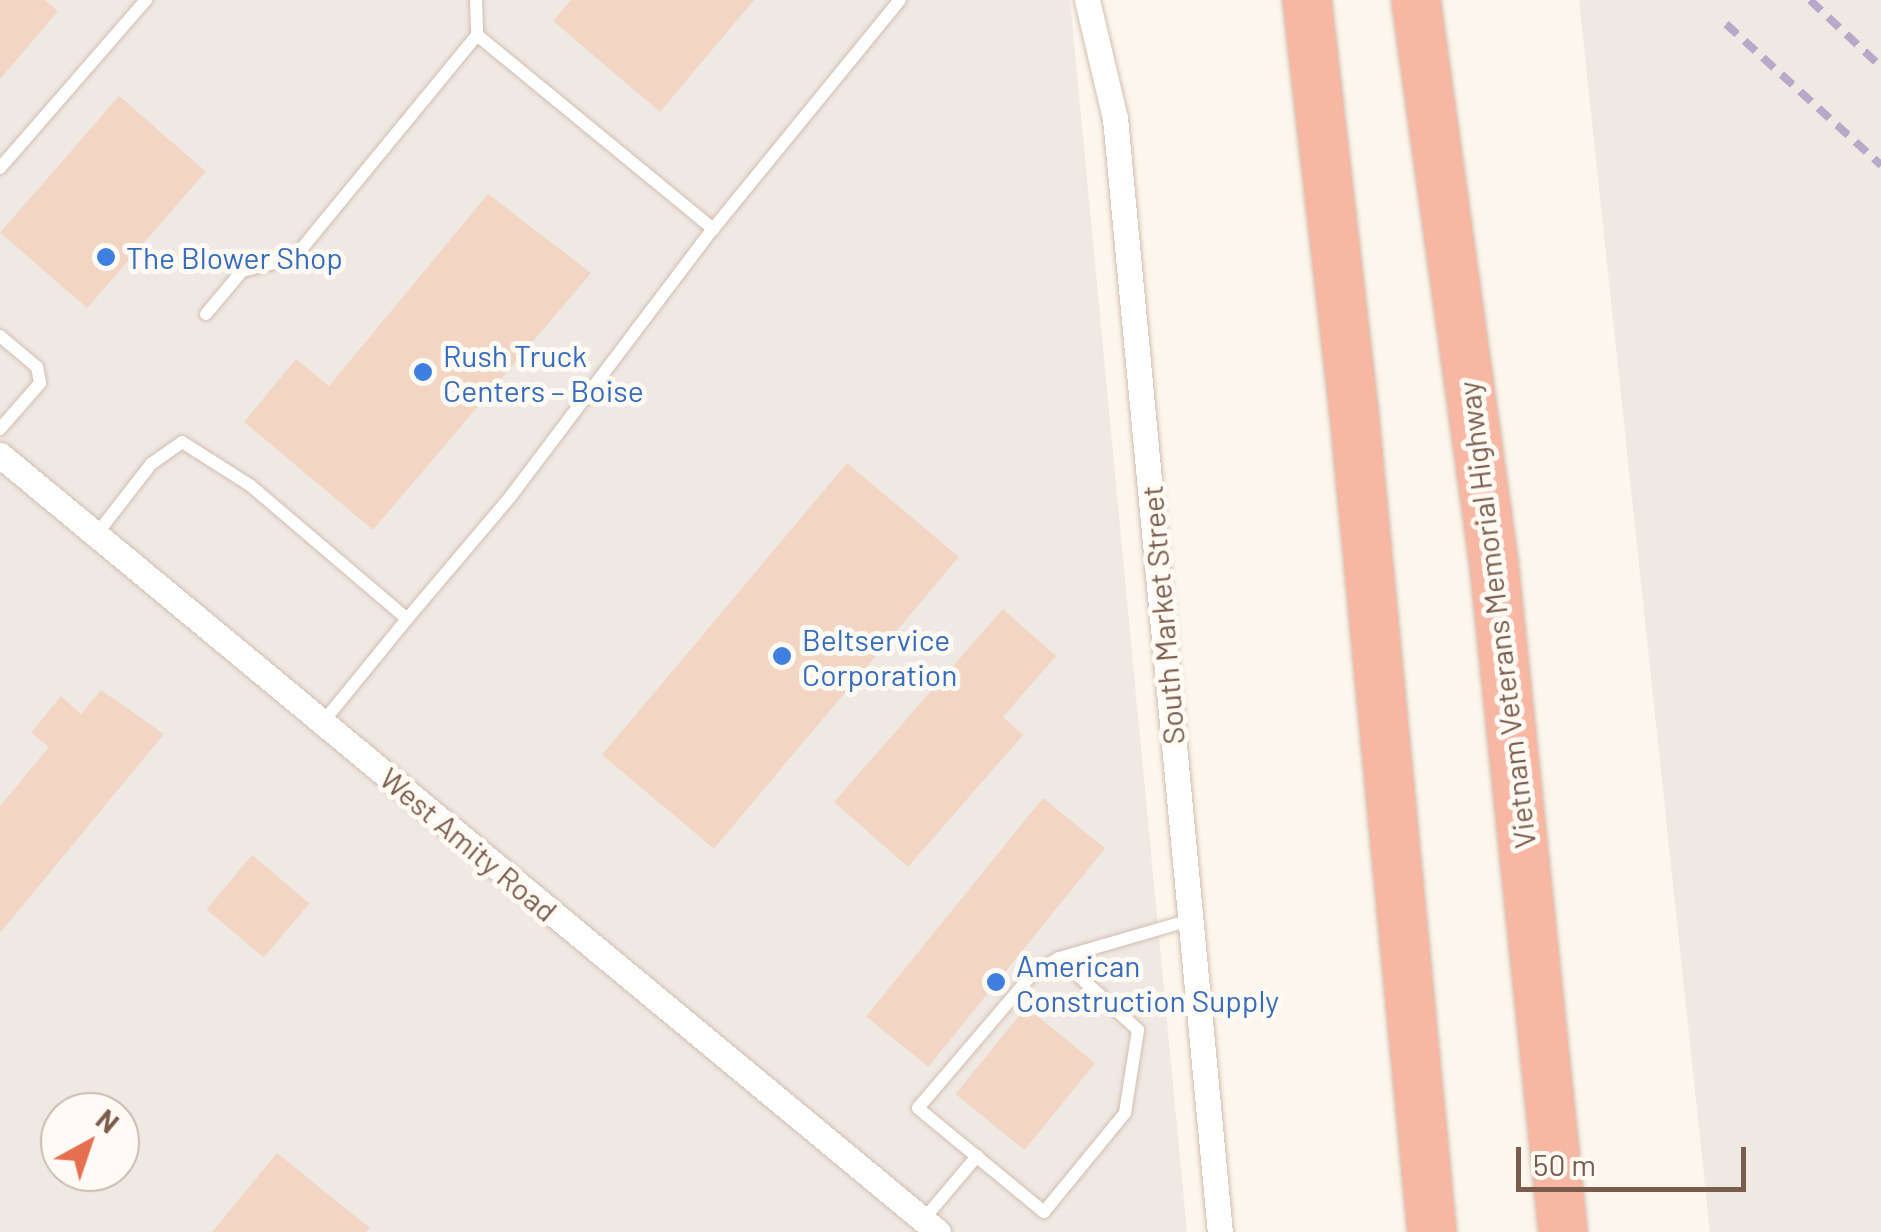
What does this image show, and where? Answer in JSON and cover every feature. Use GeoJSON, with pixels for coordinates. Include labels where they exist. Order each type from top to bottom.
{"type":"FeatureCollection","features":[{"type":"Feature","properties":{"kind":"highway"},"geometry":{"type":"LineString","coordinates":[[1307,0],[1356,432],[1432,1232]]}},
{"type":"Feature","properties":{"kind":"highway","name":"Vietnam Veterans Memorial Highway"},"geometry":{"type":"LineString","coordinates":[[1416,0],[1494,564],[1564,1232]]}},
{"type":"Feature","properties":{"kind":"street","name":"South Market Street"},"geometry":{"type":"LineString","coordinates":[[1087,0],[1115,118],[1220,1232]]}},
{"type":"Feature","properties":{"kind":"street","name":"West Amity Road"},"geometry":{"type":"LineString","coordinates":[[0,456],[931,1226]]}},
{"type":"Feature","properties":{"kind":"lane"},"geometry":{"type":"LineString","coordinates":[[0,168],[146,0]]}},
{"type":"Feature","properties":{"kind":"lane"},"geometry":{"type":"LineString","coordinates":[[206,314],[242,271],[294,258],[477,35],[476,0]]}},
{"type":"Feature","properties":{"kind":"lane"},"geometry":{"type":"LineString","coordinates":[[322,722],[510,497],[713,229],[900,0]]}},
{"type":"Feature","properties":{"kind":"lane"},"geometry":{"type":"LineString","coordinates":[[477,35],[713,229]]}},
{"type":"Feature","properties":{"kind":"lane"},"geometry":{"type":"LineString","coordinates":[[0,336],[37,368],[40,384],[0,428]]}},
{"type":"Feature","properties":{"kind":"lane"},"geometry":{"type":"LineString","coordinates":[[96,535],[152,464],[182,442],[250,486],[407,619]]}},
{"type":"Feature","properties":{"kind":"lane"},"geometry":{"type":"LineString","coordinates":[[1058,958],[1138,1030],[1125,1113],[1044,1212],[918,1108],[1034,972],[1058,958],[1191,920]]}},
{"type":"Feature","properties":{"kind":"lane"},"geometry":{"type":"LineString","coordinates":[[931,1226],[976,1156]]}},
{"type":"Feature","properties":{"kind":"shaded area"},"geometry":{"type":"Polygon","coordinates":[[[0,0],[1070,0],[1187,1232],[0,1232],[0,0]]]}},
{"type":"Feature","properties":{"kind":"shaded area"},"geometry":{"type":"Polygon","coordinates":[[[1579,0],[1881,0],[1881,1232],[1710,1232],[1579,0]]]}},
{"type":"Feature","properties":{"kind":"building"},"geometry":{"type":"Polygon","coordinates":[[[0,0],[45,0],[58,11],[0,79],[0,0]]]}},
{"type":"Feature","properties":{"kind":"building"},"geometry":{"type":"Polygon","coordinates":[[[571,0],[754,0],[660,112],[553,21],[571,0]]]}},
{"type":"Feature","properties":{"kind":"building"},"geometry":{"type":"Polygon","coordinates":[[[119,96],[206,171],[87,308],[0,233],[119,96]]]}},
{"type":"Feature","properties":{"kind":"building","name":"Rush Truck Centers – Boise"},"geometry":{"type":"Polygon","coordinates":[[[488,194],[591,273],[373,530],[244,422],[296,359],[329,386],[488,194]]]}},
{"type":"Feature","properties":{"kind":"building","name":"Beltservice Corporation"},"geometry":{"type":"Polygon","coordinates":[[[847,463],[959,557],[714,849],[602,755],[847,463]]]}},
{"type":"Feature","properties":{"kind":"building"},"geometry":{"type":"Polygon","coordinates":[[[1003,609],[1056,656],[1003,717],[1023,735],[908,867],[834,802],[1003,609]]]}},
{"type":"Feature","properties":{"kind":"building"},"geometry":{"type":"Polygon","coordinates":[[[101,690],[164,734],[0,933],[0,806],[49,747],[31,733],[61,696],[81,714],[101,690]]]}},
{"type":"Feature","properties":{"kind":"building"},"geometry":{"type":"Polygon","coordinates":[[[1043,798],[1105,848],[928,1067],[866,1016],[1043,798]]]}},
{"type":"Feature","properties":{"kind":"building"},"geometry":{"type":"Polygon","coordinates":[[[252,855],[309,903],[264,958],[206,909],[252,855]]]}},
{"type":"Feature","properties":{"kind":"building"},"geometry":{"type":"Polygon","coordinates":[[[1026,1007],[1095,1063],[1025,1150],[956,1094],[1026,1007]]]}},
{"type":"Feature","properties":{"kind":"building"},"geometry":{"type":"Polygon","coordinates":[[[277,1153],[370,1228],[366,1232],[212,1232],[277,1153]]]}},
{"type":"Feature","properties":{"kind":"railway"},"geometry":{"type":"LineString","coordinates":[[1810,0],[1881,67]]}},
{"type":"Feature","properties":{"kind":"railway"},"geometry":{"type":"LineString","coordinates":[[1726,24],[1881,165]]}},
{"type":"Feature","properties":{"kind":"place","name":"The Blower Shop"},"geometry":{"type":"Point","coordinates":[106,257]}},
{"type":"Feature","properties":{"kind":"place","name":"Rush Truck Centers – Boise"},"geometry":{"type":"Point","coordinates":[423,372]}},
{"type":"Feature","properties":{"kind":"place","name":"Beltservice Corporation"},"geometry":{"type":"Point","coordinates":[782,656]}},
{"type":"Feature","properties":{"kind":"place","name":"American Construction Supply"},"geometry":{"type":"Point","coordinates":[996,982]}}]}
